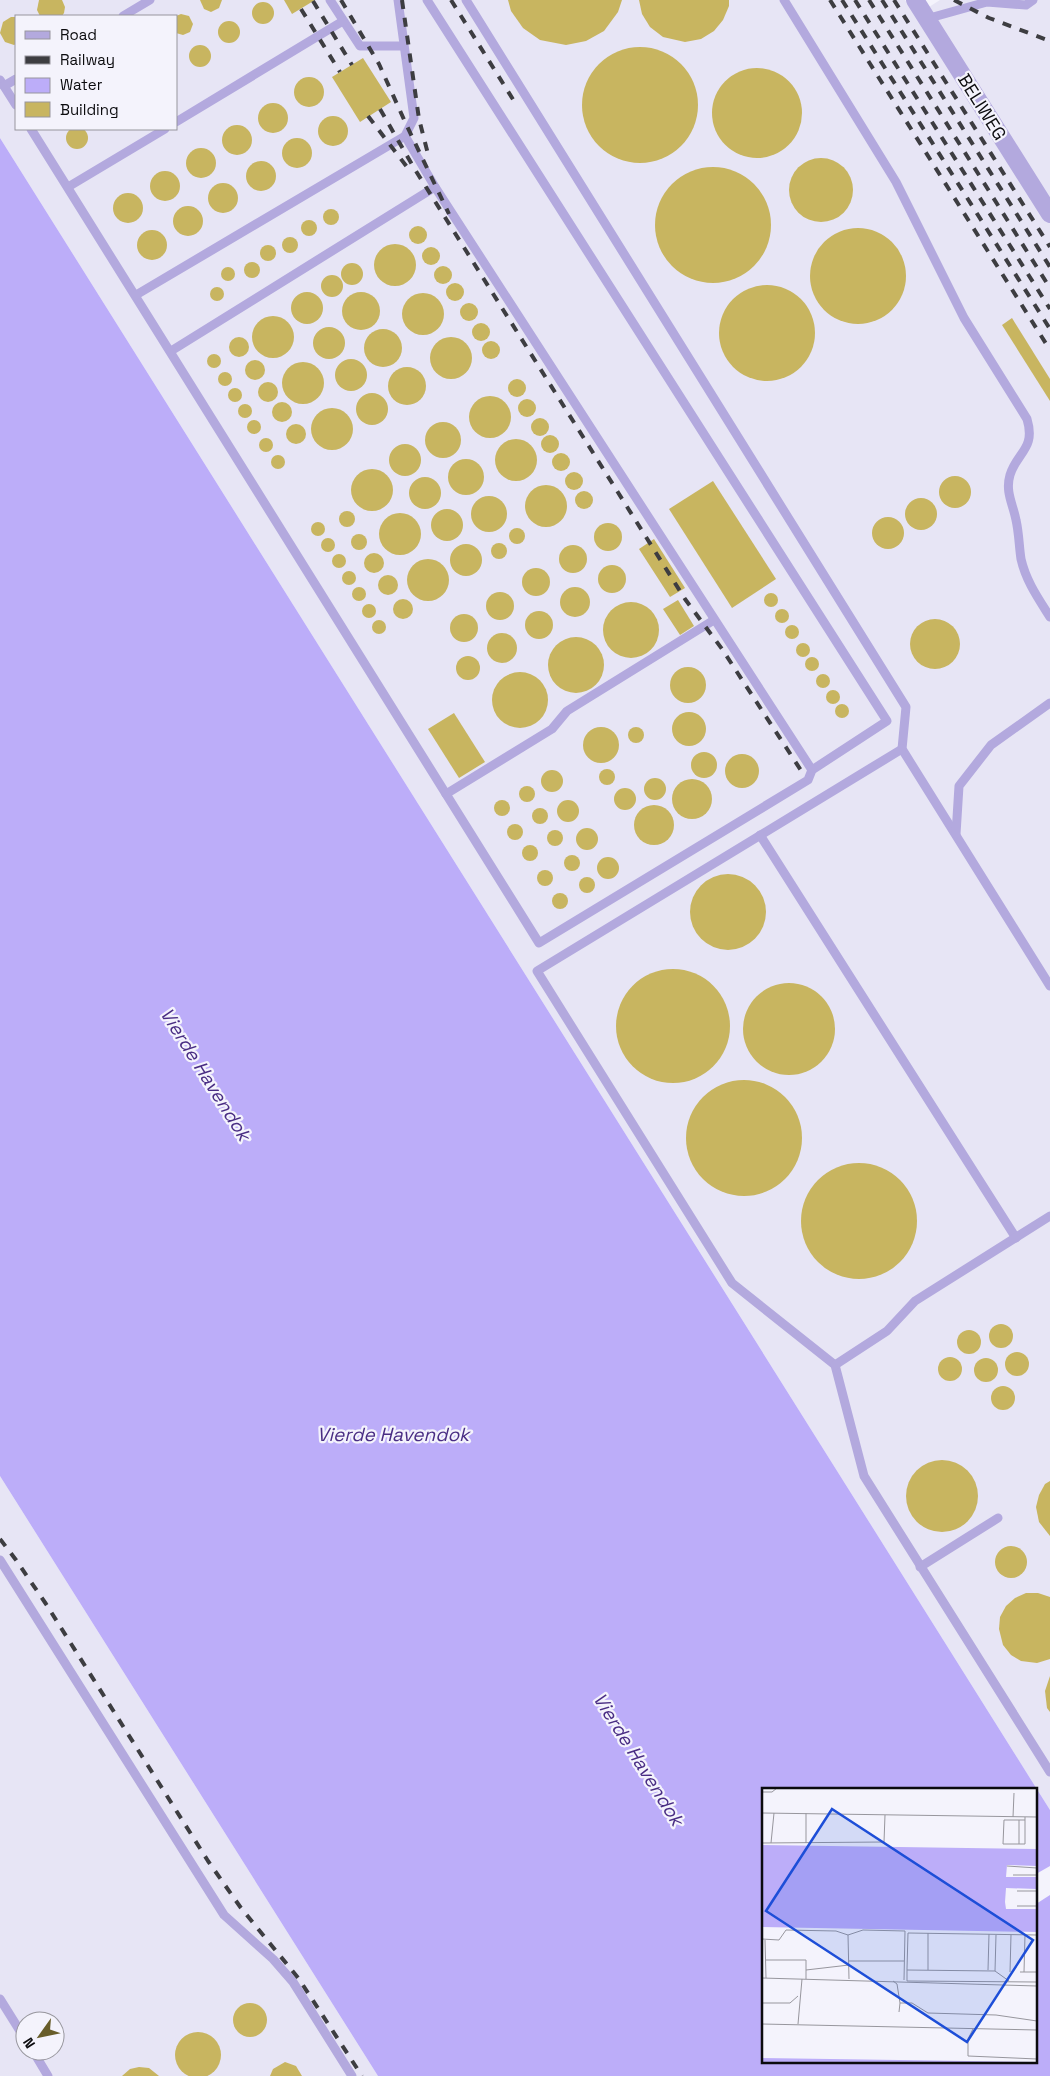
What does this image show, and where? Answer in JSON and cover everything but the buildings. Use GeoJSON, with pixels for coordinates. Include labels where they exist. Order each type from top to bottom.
{"type":"FeatureCollection","features":[{"type":"Feature","properties":{"kind":"street","name":"BELIWEG"},"geometry":{"type":"LineString","coordinates":[[915,0],[1050,214]]}},
{"type":"Feature","properties":{"kind":"lane"},"geometry":{"type":"LineString","coordinates":[[125,15],[150,0]]}},
{"type":"Feature","properties":{"kind":"lane"},"geometry":{"type":"LineString","coordinates":[[330,0],[360,46],[403,46]]}},
{"type":"Feature","properties":{"kind":"lane"},"geometry":{"type":"LineString","coordinates":[[136,295],[405,136],[414,118],[398,0]]}},
{"type":"Feature","properties":{"kind":"lane"},"geometry":{"type":"LineString","coordinates":[[32,130],[539,943],[808,780],[812,770],[887,722],[427,0]]}},
{"type":"Feature","properties":{"kind":"lane"},"geometry":{"type":"LineString","coordinates":[[466,0],[906,707],[902,749],[1050,986]]}},
{"type":"Feature","properties":{"kind":"lane"},"geometry":{"type":"LineString","coordinates":[[784,0],[896,182],[964,318],[1027,419],[1031,432],[1026,448],[1010,474],[1007,492],[1016,520],[1021,558],[1029,584],[1050,617]]}},
{"type":"Feature","properties":{"kind":"lane"},"geometry":{"type":"LineString","coordinates":[[926,19],[987,2],[1026,5],[1033,0]]}},
{"type":"Feature","properties":{"kind":"lane"},"geometry":{"type":"LineString","coordinates":[[178,121],[343,21]]}},
{"type":"Feature","properties":{"kind":"lane"},"geometry":{"type":"LineString","coordinates":[[15,79],[2,83],[15,103]]}},
{"type":"Feature","properties":{"kind":"lane"},"geometry":{"type":"LineString","coordinates":[[68,187],[164,130]]}},
{"type":"Feature","properties":{"kind":"lane"},"geometry":{"type":"LineString","coordinates":[[405,136],[435,187],[812,770]]}},
{"type":"Feature","properties":{"kind":"lane"},"geometry":{"type":"LineString","coordinates":[[171,351],[435,187]]}},
{"type":"Feature","properties":{"kind":"lane"},"geometry":{"type":"LineString","coordinates":[[446,794],[552,729],[566,711],[714,620]]}},
{"type":"Feature","properties":{"kind":"lane"},"geometry":{"type":"LineString","coordinates":[[956,834],[959,786],[991,745],[1050,704]]}},
{"type":"Feature","properties":{"kind":"lane"},"geometry":{"type":"LineString","coordinates":[[902,749],[538,971],[732,1283],[835,1365],[864,1476],[1050,1772]]}},
{"type":"Feature","properties":{"kind":"lane"},"geometry":{"type":"LineString","coordinates":[[760,835],[1016,1238]]}},
{"type":"Feature","properties":{"kind":"lane"},"geometry":{"type":"LineString","coordinates":[[835,1365],[887,1331],[915,1301],[1049,1218]]}},
{"type":"Feature","properties":{"kind":"lane"},"geometry":{"type":"LineString","coordinates":[[920,1567],[998,1518]]}},
{"type":"Feature","properties":{"kind":"lane"},"geometry":{"type":"LineString","coordinates":[[0,1560],[224,1915],[272,1959],[293,1982],[352,2076]]}},
{"type":"Feature","properties":{"kind":"lane"},"geometry":{"type":"LineString","coordinates":[[0,1999],[15,2023]]}},
{"type":"Feature","properties":{"kind":"lane"},"geometry":{"type":"LineString","coordinates":[[39,2061],[48,2076]]}},
{"type":"Feature","properties":{"kind":"shaded area"},"geometry":{"type":"Polygon","coordinates":[[[0,0],[905,0],[915,16],[940,0],[1050,0],[1050,1810],[1038,1788],[1036,1788],[0,138],[0,0]]]}},
{"type":"Feature","properties":{"kind":"shaded area"},"geometry":{"type":"Polygon","coordinates":[[[0,1476],[378,2076],[0,2076],[0,1476]]]}},
{"type":"Feature","properties":{"kind":"water","name":"Vierde Havendok"},"geometry":{"type":"Polygon","coordinates":[[[0,138],[1036,1788],[762,1788],[762,2064],[1038,2064],[1038,1791],[1050,1810],[1050,2076],[378,2076],[0,1476],[0,138]]]}},
{"type":"Feature","properties":{"kind":"pier"},"geometry":{"type":"Polygon","coordinates":[[[1050,1866],[1050,1895],[1038,1903],[1038,1873],[1050,1866]]]}},
{"type":"Feature","properties":{"kind":"railway"},"geometry":{"type":"LineString","coordinates":[[341,0],[379,64],[449,214]]}},
{"type":"Feature","properties":{"kind":"railway"},"geometry":{"type":"LineString","coordinates":[[402,0],[419,119],[429,158]]}},
{"type":"Feature","properties":{"kind":"railway"},"geometry":{"type":"LineString","coordinates":[[451,0],[514,101]]}},
{"type":"Feature","properties":{"kind":"railway"},"geometry":{"type":"LineString","coordinates":[[830,0],[1050,350]]}},
{"type":"Feature","properties":{"kind":"railway"},"geometry":{"type":"LineString","coordinates":[[842,0],[1050,329]]}},
{"type":"Feature","properties":{"kind":"railway"},"geometry":{"type":"LineString","coordinates":[[855,0],[1050,309]]}},
{"type":"Feature","properties":{"kind":"railway"},"geometry":{"type":"LineString","coordinates":[[869,0],[1050,288]]}},
{"type":"Feature","properties":{"kind":"railway"},"geometry":{"type":"LineString","coordinates":[[882,0],[1050,267]]}},
{"type":"Feature","properties":{"kind":"railway"},"geometry":{"type":"LineString","coordinates":[[894,0],[1050,247]]}},
{"type":"Feature","properties":{"kind":"railway"},"geometry":{"type":"LineString","coordinates":[[954,0],[989,18],[1050,41]]}},
{"type":"Feature","properties":{"kind":"railway"},"geometry":{"type":"LineString","coordinates":[[313,1],[352,65]]}},
{"type":"Feature","properties":{"kind":"railway"},"geometry":{"type":"LineString","coordinates":[[301,9],[340,72]]}},
{"type":"Feature","properties":{"kind":"railway"},"geometry":{"type":"LineString","coordinates":[[380,109],[414,168],[685,599],[722,649],[804,775]]}},
{"type":"Feature","properties":{"kind":"railway"},"geometry":{"type":"LineString","coordinates":[[368,116],[407,167]]}},
{"type":"Feature","properties":{"kind":"railway"},"geometry":{"type":"LineString","coordinates":[[0,1539],[46,1604],[208,1861],[241,1908],[299,1979],[362,2076]]}}]}
